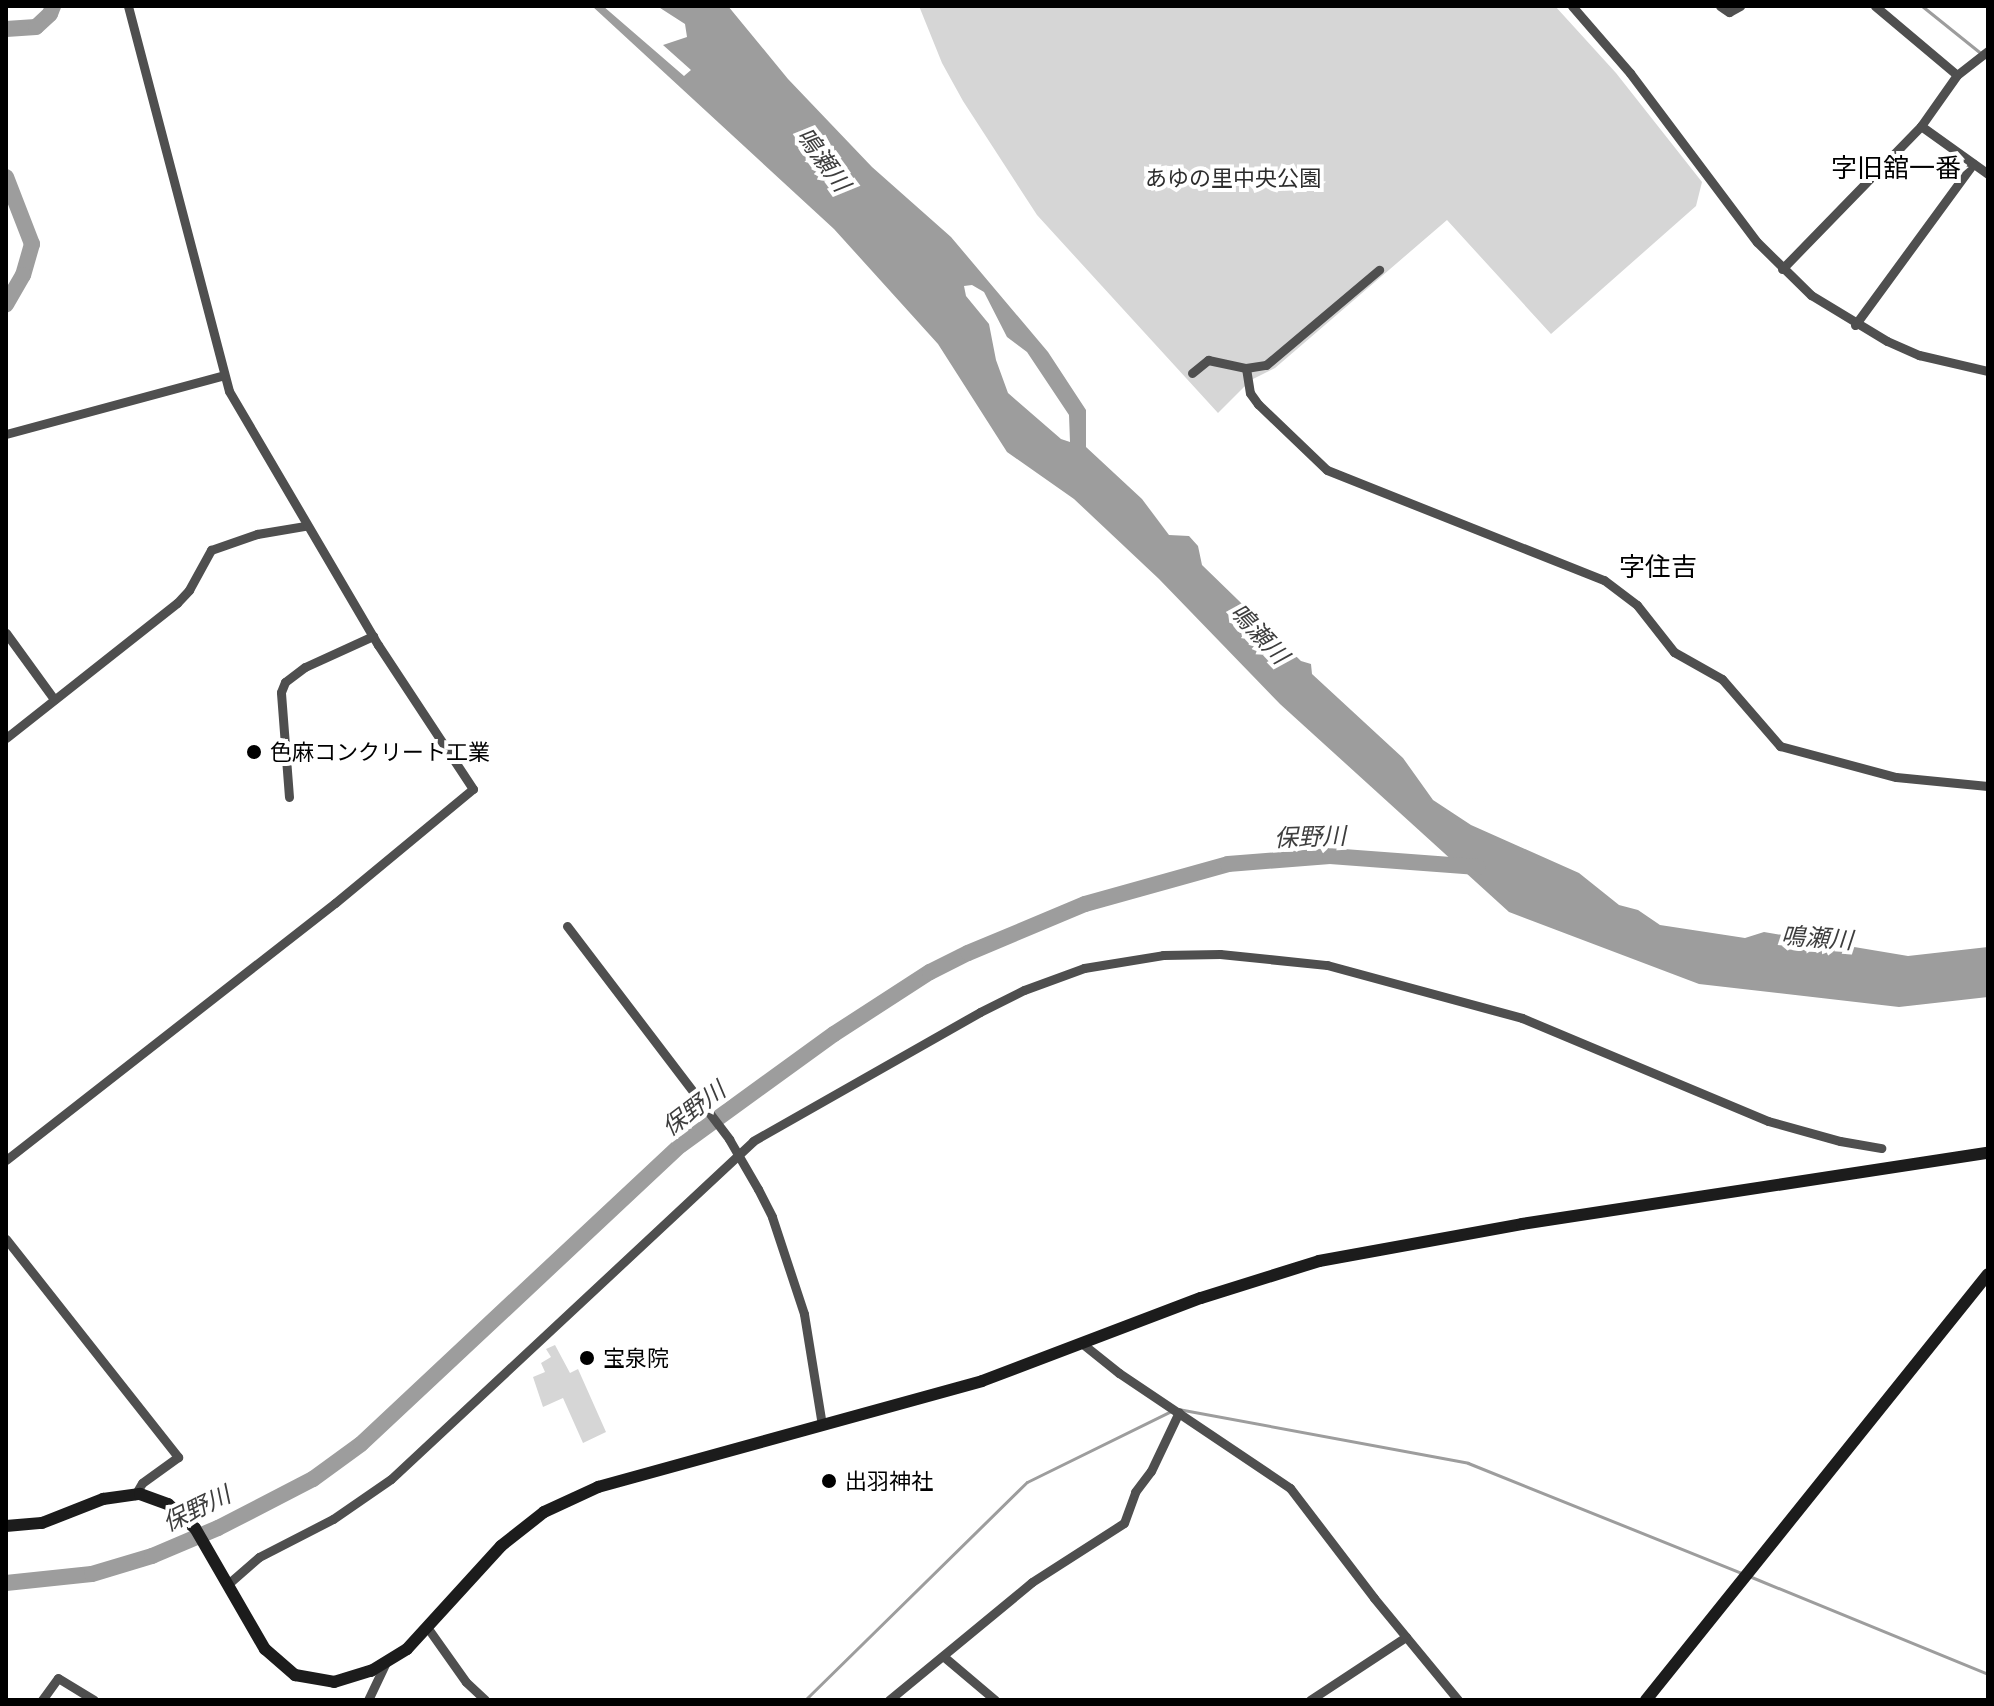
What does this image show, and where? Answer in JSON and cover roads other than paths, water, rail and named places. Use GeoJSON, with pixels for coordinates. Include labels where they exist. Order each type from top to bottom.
{"type":"FeatureCollection","features":[{"type":"Feature","properties":{"kind":"street"},"geometry":{"type":"LineString","coordinates":[[6,1160],[335,903],[473,789],[305,526],[239,409],[224,375],[128,6]]}},
{"type":"Feature","properties":{"kind":"street"},"geometry":{"type":"LineString","coordinates":[[1572,6],[1630,73],[1745,227],[1782,269],[1811,295],[1855,325],[1919,355],[1988,371]]}},
{"type":"Feature","properties":{"kind":"street"},"geometry":{"type":"LineString","coordinates":[[1720,6],[1729,12],[1740,6]]}},
{"type":"Feature","properties":{"kind":"street"},"geometry":{"type":"LineString","coordinates":[[1875,6],[1957,75]]}},
{"type":"Feature","properties":{"kind":"street"},"geometry":{"type":"LineString","coordinates":[[1782,269],[1921,126],[1957,75],[1987,52]]}},
{"type":"Feature","properties":{"kind":"street"},"geometry":{"type":"LineString","coordinates":[[1921,126],[1988,174]]}},
{"type":"Feature","properties":{"kind":"street"},"geometry":{"type":"LineString","coordinates":[[1855,325],[1973,164]]}},
{"type":"Feature","properties":{"kind":"street"},"geometry":{"type":"LineString","coordinates":[[1192,373],[1208,360],[1259,368],[1277,358],[1379,270]]}},
{"type":"Feature","properties":{"kind":"street"},"geometry":{"type":"LineString","coordinates":[[1246,368],[1250,393],[1258,404],[1327,470],[1604,580],[1637,605],[1674,652],[1722,679],[1780,746],[1896,777],[1988,786]]}},
{"type":"Feature","properties":{"kind":"street"},"geometry":{"type":"LineString","coordinates":[[6,434],[224,375]]}},
{"type":"Feature","properties":{"kind":"street"},"geometry":{"type":"LineString","coordinates":[[6,738],[185,596],[211,550],[257,534],[294,525],[305,526]]}},
{"type":"Feature","properties":{"kind":"street"},"geometry":{"type":"LineString","coordinates":[[6,633],[54,699]]}},
{"type":"Feature","properties":{"kind":"street"},"geometry":{"type":"LineString","coordinates":[[289,797],[281,692],[285,682],[305,667],[373,636]]}},
{"type":"Feature","properties":{"kind":"street"},"geometry":{"type":"LineString","coordinates":[[567,926],[729,1139],[772,1217],[801,1304],[822,1425]]}},
{"type":"Feature","properties":{"kind":"street"},"geometry":{"type":"LineString","coordinates":[[228,1584],[259,1557],[333,1519],[391,1479],[753,1141],[862,1077],[1024,990],[1084,968],[1163,955],[1220,954],[1327,965],[1522,1018],[1768,1121],[1840,1141],[1881,1148]]}},
{"type":"Feature","properties":{"kind":"street"},"geometry":{"type":"LineString","coordinates":[[6,1526],[42,1523],[103,1499],[135,1495],[168,1504],[195,1528],[265,1649],[295,1675],[334,1682],[371,1671],[407,1649],[501,1546],[544,1512],[598,1487],[982,1381],[1084,1345],[1201,1298],[1319,1261],[1535,1222],[1988,1153]]}},
{"type":"Feature","properties":{"kind":"street"},"geometry":{"type":"LineString","coordinates":[[6,1239],[178,1457],[142,1483],[135,1495]]}},
{"type":"Feature","properties":{"kind":"street"},"geometry":{"type":"LineString","coordinates":[[1646,1700],[1988,1274]]}},
{"type":"Feature","properties":{"kind":"street"},"geometry":{"type":"LineString","coordinates":[[1084,1345],[1290,1488],[1458,1700]]}},
{"type":"Feature","properties":{"kind":"street"},"geometry":{"type":"LineString","coordinates":[[889,1700],[1032,1582],[1124,1523],[1135,1492],[1151,1471],[1179,1412]]}},
{"type":"Feature","properties":{"kind":"street"},"geometry":{"type":"LineString","coordinates":[[427,1627],[466,1682],[485,1700]]}},
{"type":"Feature","properties":{"kind":"street"},"geometry":{"type":"LineString","coordinates":[[1310,1700],[1406,1637]]}},
{"type":"Feature","properties":{"kind":"street"},"geometry":{"type":"LineString","coordinates":[[943,1656],[995,1700]]}},
{"type":"Feature","properties":{"kind":"street"},"geometry":{"type":"LineString","coordinates":[[368,1700],[387,1660]]}},
{"type":"Feature","properties":{"kind":"street"},"geometry":{"type":"LineString","coordinates":[[42,1700],[58,1678],[94,1700]]}},
{"type":"Feature","properties":{"kind":"water","name":"鳴瀬川"},"geometry":{"type":"Polygon","coordinates":[[[592,6],[603,6],[684,76],[691,70],[663,45],[687,37],[685,24],[657,6],[728,6],[788,79],[872,167],[951,237],[1048,352],[1086,410],[1086,447],[1142,499],[1169,535],[1189,536],[1198,546],[1202,565],[1301,661],[1311,664],[1312,674],[1403,758],[1433,800],[1471,825],[1579,873],[1619,905],[1638,910],[1660,925],[1745,938],[1764,932],[1908,956],[1988,947],[1988,997],[1899,1007],[1699,984],[1509,912],[1280,704],[1159,579],[1074,499],[1007,452],[938,344],[834,229],[592,6]],[[972,285],[964,286],[966,296],[989,324],[996,360],[1008,393],[1061,439],[1070,442],[1069,415],[1027,352],[1007,337],[984,292],[972,285]]]}},
{"type":"Feature","properties":{"kind":"waterway"},"geometry":{"type":"LineString","coordinates":[[6,29],[36,27],[50,14],[53,6]]}},
{"type":"Feature","properties":{"kind":"waterway"},"geometry":{"type":"LineString","coordinates":[[1922,6],[1988,59]]}},
{"type":"Feature","properties":{"kind":"waterway"},"geometry":{"type":"LineString","coordinates":[[6,177],[32,244],[23,275],[6,305]]}},
{"type":"Feature","properties":{"kind":"waterway","name":"保野川"},"geometry":{"type":"LineString","coordinates":[[6,1583],[92,1574],[152,1556],[218,1528],[313,1479],[361,1444],[681,1145],[834,1034],[930,972],[968,953],[1085,904],[1228,864],[1330,856],[1478,867]]}},
{"type":"Feature","properties":{"kind":"waterway"},"geometry":{"type":"LineString","coordinates":[[1178,1409],[1468,1463],[1742,1573]]}},
{"type":"Feature","properties":{"kind":"waterway"},"geometry":{"type":"LineString","coordinates":[[805,1700],[1027,1482],[1171,1411]]}},
{"type":"Feature","properties":{"kind":"waterway"},"geometry":{"type":"LineString","coordinates":[[1749,1576],[1988,1674]]}},
{"type":"Feature","properties":{"kind":"place","name":"色麻コンクリート工業"},"geometry":{"type":"Point","coordinates":[254,752]}},
{"type":"Feature","properties":{"kind":"place","name":"宝泉院"},"geometry":{"type":"Point","coordinates":[587,1358]}},
{"type":"Feature","properties":{"kind":"place","name":"出羽神社"},"geometry":{"type":"Point","coordinates":[829,1481]}},
{"type":"Feature","properties":{"kind":"district","name":"字旧舘一番"},"geometry":{"type":"Point","coordinates":[1896,168]}},
{"type":"Feature","properties":{"kind":"district","name":"字住吉"},"geometry":{"type":"Point","coordinates":[1658,567]}},
{"type":"Feature","properties":{"kind":"park label","name":"あゆの里中央公園"},"geometry":{"type":"Point","coordinates":[1233,178]}}]}
